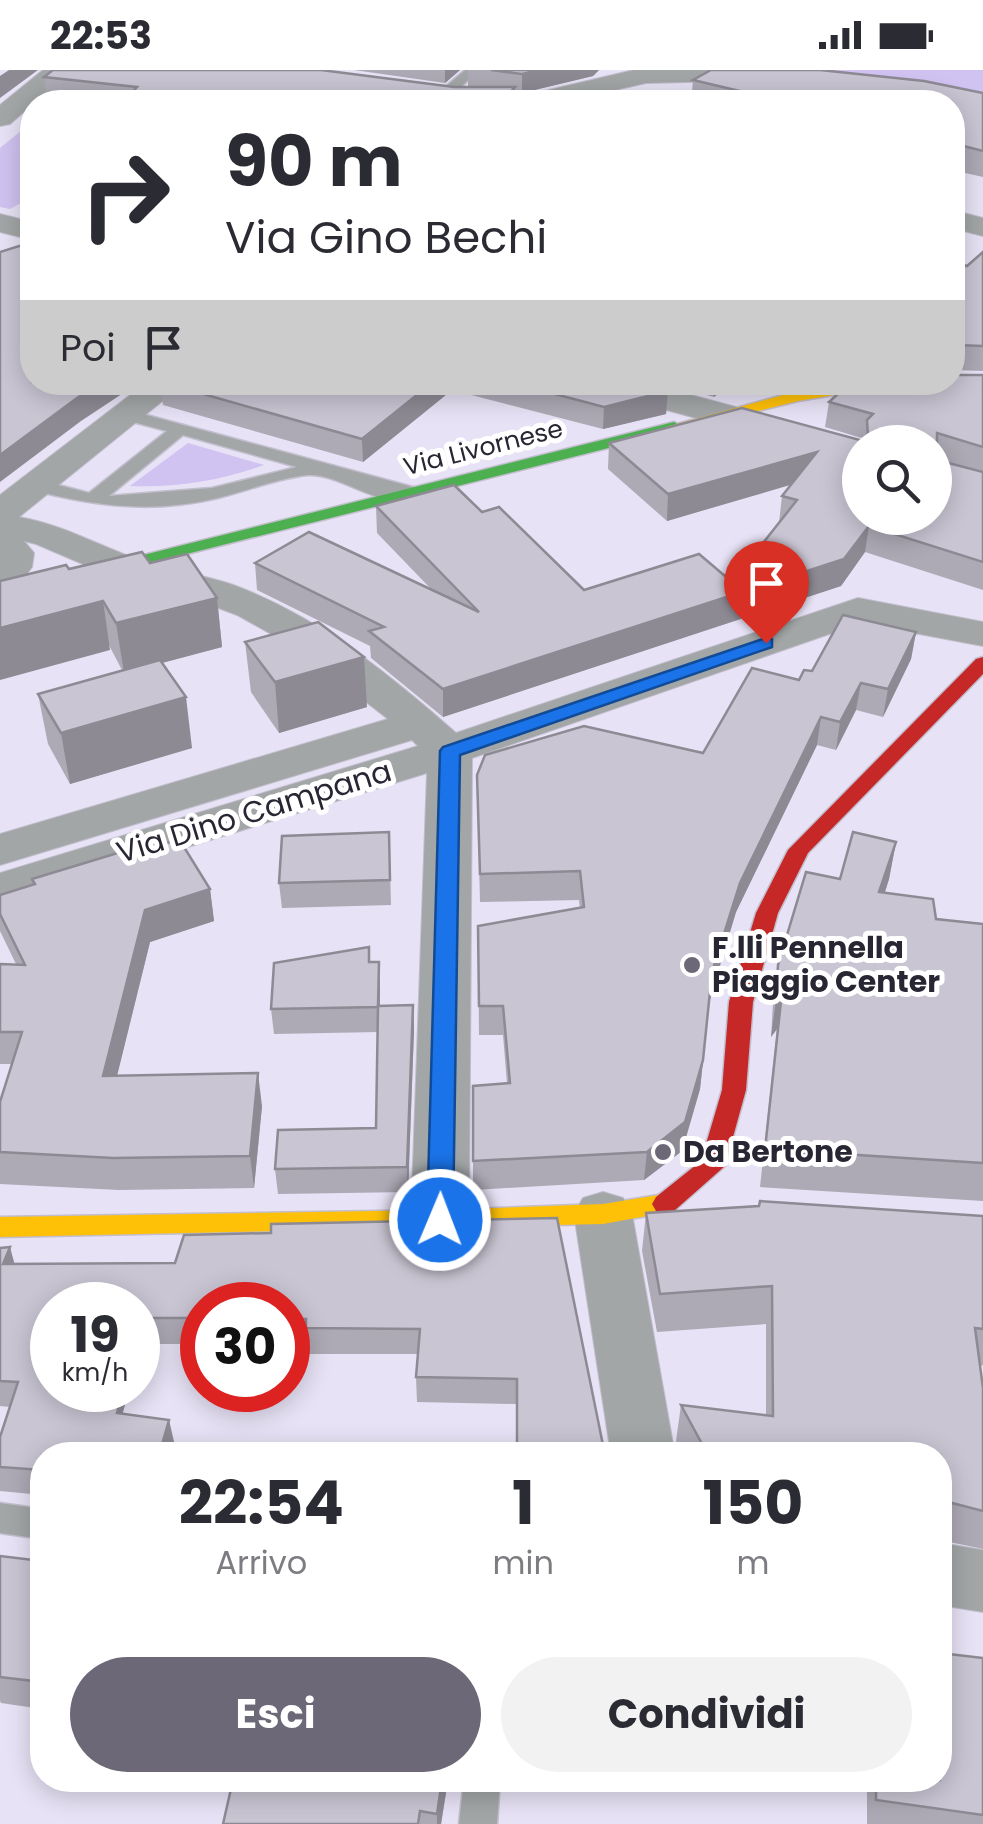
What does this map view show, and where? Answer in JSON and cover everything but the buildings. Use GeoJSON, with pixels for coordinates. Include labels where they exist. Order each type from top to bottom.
{"type":"FeatureCollection","features":[{"type":"Feature","properties":{"kind":"street"},"geometry":{"type":"LineString","coordinates":[[40,90],[60,70]]}},
{"type":"Feature","properties":{"kind":"street"},"geometry":{"type":"LineString","coordinates":[[580,90],[633,77],[723,71],[804,76]]}},
{"type":"Feature","properties":{"kind":"street"},"geometry":{"type":"LineString","coordinates":[[608,90],[633,77]]}},
{"type":"Feature","properties":{"kind":"street"},"geometry":{"type":"LineString","coordinates":[[0,513],[153,395]]}},
{"type":"Feature","properties":{"kind":"street"},"geometry":{"type":"LineString","coordinates":[[650,395],[842,447]]}},
{"type":"Feature","properties":{"kind":"street","name":"Via Livornese"},"geometry":{"type":"LineString","coordinates":[[0,596],[804,395]]}},
{"type":"Feature","properties":{"kind":"street"},"geometry":{"type":"LineString","coordinates":[[0,526],[184,550]]}},
{"type":"Feature","properties":{"kind":"street"},"geometry":{"type":"LineString","coordinates":[[53,534],[119,566],[213,592],[266,612],[334,655],[435,737]]}},
{"type":"Feature","properties":{"kind":"street"},"geometry":{"type":"LineString","coordinates":[[0,537],[14,553],[12,566],[0,583]]}},
{"type":"Feature","properties":{"kind":"street"},"geometry":{"type":"LineString","coordinates":[[435,737],[766,643],[858,610],[983,634]]}},
{"type":"Feature","properties":{"kind":"street"},"geometry":{"type":"LineString","coordinates":[[0,1226],[604,1214],[662,1206],[725,1190],[741,1002],[767,913],[799,850],[983,663]]}},
{"type":"Feature","properties":{"kind":"street"},"geometry":{"type":"LineString","coordinates":[[435,737],[440,1220]]}},
{"type":"Feature","properties":{"kind":"street","name":"Via Dino Campana"},"geometry":{"type":"LineString","coordinates":[[0,850],[435,737]]}},
{"type":"Feature","properties":{"kind":"street","name":"Via Dino Campana"},"geometry":{"type":"LineString","coordinates":[[0,889],[435,737]]}},
{"type":"Feature","properties":{"kind":"street"},"geometry":{"type":"LineString","coordinates":[[604,1214],[641,1442]]}},
{"type":"Feature","properties":{"kind":"street"},"geometry":{"type":"LineString","coordinates":[[952,1576],[983,1580]]}},
{"type":"Feature","properties":{"kind":"lane"},"geometry":{"type":"LineString","coordinates":[[441,90],[474,70],[494,71]]}},
{"type":"Feature","properties":{"kind":"lane"},"geometry":{"type":"LineString","coordinates":[[128,415],[406,494]]}},
{"type":"Feature","properties":{"kind":"lane"},"geometry":{"type":"LineString","coordinates":[[92,500],[180,430]]}},
{"type":"Feature","properties":{"kind":"lane"},"geometry":{"type":"LineString","coordinates":[[35,485],[92,500],[128,503],[212,494],[311,470],[406,494]]}},
{"type":"Feature","properties":{"kind":"lane"},"geometry":{"type":"LineString","coordinates":[[0,1518],[30,1522]]}},
{"type":"Feature","properties":{"kind":"lane"},"geometry":{"type":"LineString","coordinates":[[478,1824],[481,1792]]}},
{"type":"Feature","properties":{"kind":"shaded area"},"geometry":{"type":"Polygon","coordinates":[[[639,70],[983,70],[983,111],[965,106],[965,90],[835,90],[639,70]]]}},
{"type":"Feature","properties":{"kind":"shaded area"},"geometry":{"type":"Polygon","coordinates":[[[20,132],[20,204],[10,209],[0,207],[0,148],[20,132]]]}},
{"type":"Feature","properties":{"kind":"shaded area"},"geometry":{"type":"Polygon","coordinates":[[[188,443],[264,465],[198,482],[130,486],[188,443]]]}},
{"type":"Feature","properties":{"kind":"traffic: fast"},"geometry":{"type":"LineString","coordinates":[[0,596],[674,427]]}},
{"type":"Feature","properties":{"kind":"traffic: slow"},"geometry":{"type":"LineString","coordinates":[[965,386],[983,386]]}},
{"type":"Feature","properties":{"kind":"traffic: slow"},"geometry":{"type":"LineString","coordinates":[[674,427],[804,395]]}},
{"type":"Feature","properties":{"kind":"traffic: slow"},"geometry":{"type":"LineString","coordinates":[[0,1227],[440,1220],[603,1214],[665,1204]]}},
{"type":"Feature","properties":{"kind":"traffic: jam"},"geometry":{"type":"LineString","coordinates":[[665,1204],[712,1166],[734,1090],[741,1002],[767,913],[799,850],[983,663]]}},
{"type":"Feature","properties":{"kind":"place","name":"F.lli Pennella Piaggio Center"},"geometry":{"type":"Point","coordinates":[692,965]}},
{"type":"Feature","properties":{"kind":"place","name":"Da Bertone"},"geometry":{"type":"Point","coordinates":[663,1152]}},
{"type":"Feature","properties":{"kind":"route"},"geometry":{"type":"LineString","coordinates":[[440,1220],[450,751],[766,643]]}}]}
